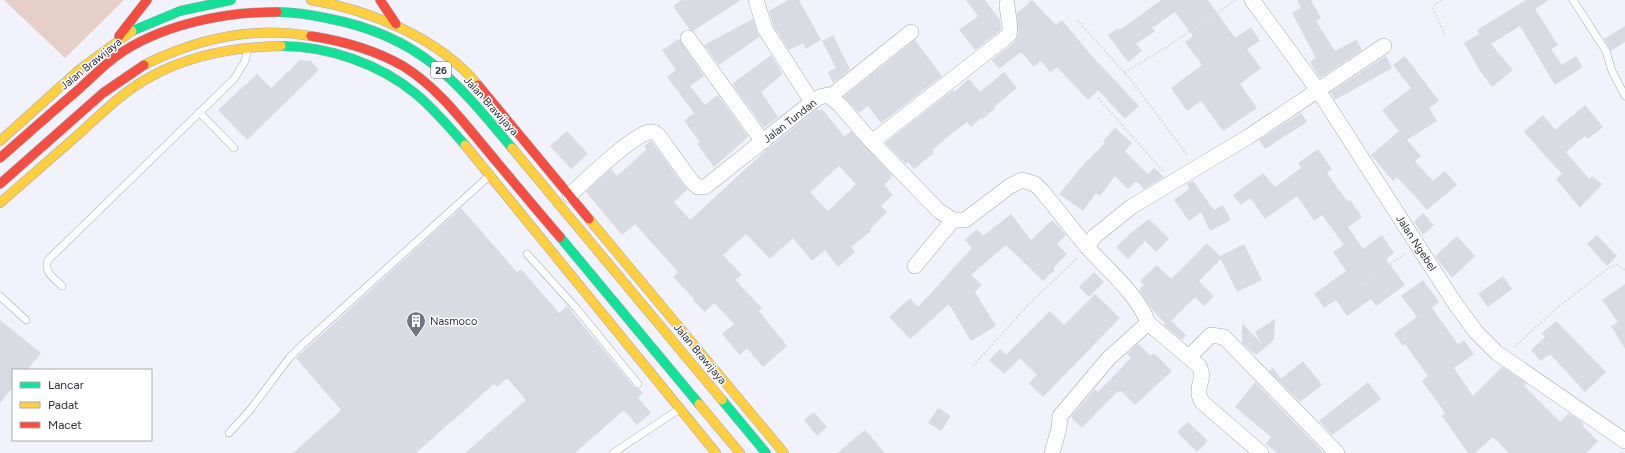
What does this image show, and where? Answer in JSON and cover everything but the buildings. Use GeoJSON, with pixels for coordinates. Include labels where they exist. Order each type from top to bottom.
{"type":"FeatureCollection","features":[{"type":"Feature","properties":{"kind":"main road"},"geometry":{"type":"LineString","coordinates":[[116,42],[124,29],[147,0]]}},
{"type":"Feature","properties":{"kind":"main road"},"geometry":{"type":"LineString","coordinates":[[0,141],[116,42],[135,30],[176,13],[231,0]]}},
{"type":"Feature","properties":{"kind":"main road"},"geometry":{"type":"LineString","coordinates":[[311,0],[352,9],[396,24],[448,57],[474,80],[784,453]]}},
{"type":"Feature","properties":{"kind":"main road"},"geometry":{"type":"LineString","coordinates":[[380,0],[396,24]]}},
{"type":"Feature","properties":{"kind":"main road","name":"Jalan Brawijaya"},"geometry":{"type":"LineString","coordinates":[[0,158],[115,57],[137,44],[177,27],[214,17],[244,12],[270,11],[317,15],[371,29],[411,48],[443,72],[468,95],[766,453]]}},
{"type":"Feature","properties":{"kind":"main road","name":"26"},"geometry":{"type":"LineString","coordinates":[[0,184],[117,82],[139,67],[164,54],[228,36],[279,31],[330,39],[363,48],[395,62],[414,74],[428,84],[457,114],[740,453]]}},
{"type":"Feature","properties":{"kind":"main road"},"geometry":{"type":"LineString","coordinates":[[0,203],[112,104],[151,76],[196,57],[248,47],[295,47],[319,51],[361,63],[389,76],[413,91],[432,108],[491,176],[716,453]]}},
{"type":"Feature","properties":{"kind":"street"},"geometry":{"type":"LineString","coordinates":[[756,0],[765,29],[812,102]]}},
{"type":"Feature","properties":{"kind":"street","name":"Jalan Ngebel"},"geometry":{"type":"LineString","coordinates":[[1252,0],[1318,90],[1454,302],[1476,332],[1504,357],[1625,441]]}},
{"type":"Feature","properties":{"kind":"street"},"geometry":{"type":"LineString","coordinates":[[872,142],[1009,35],[1010,29],[1007,15],[1007,4]]}},
{"type":"Feature","properties":{"kind":"street"},"geometry":{"type":"LineString","coordinates":[[831,96],[911,32]]}},
{"type":"Feature","properties":{"kind":"street"},"geometry":{"type":"LineString","coordinates":[[688,38],[763,142]]}},
{"type":"Feature","properties":{"kind":"street"},"geometry":{"type":"LineString","coordinates":[[1088,247],[1095,236],[1131,207],[1248,137],[1384,46]]}},
{"type":"Feature","properties":{"kind":"street","name":"Jalan Tundan"},"geometry":{"type":"LineString","coordinates":[[570,195],[620,151],[638,137],[649,132],[655,133],[658,136],[698,188],[705,187],[812,102],[825,96],[831,96],[872,142],[939,211],[953,220]]}},
{"type":"Feature","properties":{"kind":"street"},"geometry":{"type":"LineString","coordinates":[[915,266],[953,220],[965,220],[1010,186],[1022,180],[1035,184],[1088,247],[1133,297],[1145,315],[1148,323],[1201,369],[1202,375],[1197,392],[1202,402],[1261,453]]}},
{"type":"Feature","properties":{"kind":"street"},"geometry":{"type":"LineString","coordinates":[[1052,451],[1059,428],[1060,416],[1108,359],[1148,323]]}},
{"type":"Feature","properties":{"kind":"street"},"geometry":{"type":"LineString","coordinates":[[1189,357],[1211,334],[1224,337],[1337,453]]}},
{"type":"Feature","properties":{"kind":"lane"},"geometry":{"type":"LineString","coordinates":[[1573,0],[1606,51],[1612,71],[1625,96]]}},
{"type":"Feature","properties":{"kind":"lane"},"geometry":{"type":"LineString","coordinates":[[62,286],[49,273],[46,264],[48,260],[234,79],[245,61],[248,47]]}},
{"type":"Feature","properties":{"kind":"lane"},"geometry":{"type":"LineString","coordinates":[[199,112],[234,148]]}},
{"type":"Feature","properties":{"kind":"lane"},"geometry":{"type":"LineString","coordinates":[[229,433],[250,410],[290,357],[301,346],[491,176]]}},
{"type":"Feature","properties":{"kind":"lane"},"geometry":{"type":"LineString","coordinates":[[527,254],[577,309],[638,384]]}},
{"type":"Feature","properties":{"kind":"lane"},"geometry":{"type":"LineString","coordinates":[[0,296],[26,320]]}},
{"type":"Feature","properties":{"kind":"lane"},"geometry":{"type":"LineString","coordinates":[[577,309],[590,298]]}},
{"type":"Feature","properties":{"kind":"lane"},"geometry":{"type":"LineString","coordinates":[[614,453],[680,408]]}},
{"type":"Feature","properties":{"kind":"path"},"geometry":{"type":"LineString","coordinates":[[1124,73],[1162,50],[1236,0]]}},
{"type":"Feature","properties":{"kind":"path"},"geometry":{"type":"LineString","coordinates":[[1442,0],[1435,4],[1433,9],[1446,37]]}},
{"type":"Feature","properties":{"kind":"path"},"geometry":{"type":"LineString","coordinates":[[1077,20],[1124,73],[1197,167]]}},
{"type":"Feature","properties":{"kind":"path"},"geometry":{"type":"LineString","coordinates":[[1098,98],[1172,182]]}},
{"type":"Feature","properties":{"kind":"path"},"geometry":{"type":"LineString","coordinates":[[1355,290],[1417,245]]}},
{"type":"Feature","properties":{"kind":"path"},"geometry":{"type":"LineString","coordinates":[[973,366],[1027,306],[1088,247]]}},
{"type":"Feature","properties":{"kind":"path"},"geometry":{"type":"LineString","coordinates":[[1504,357],[1558,307],[1611,266],[1618,265],[1625,270]]}},
{"type":"Feature","properties":{"kind":"shaded area"},"geometry":{"type":"Polygon","coordinates":[[[4,0],[124,0],[65,58],[4,0]]]}},
{"type":"Feature","properties":{"kind":"traffic: fast"},"geometry":{"type":"LineString","coordinates":[[132,31],[180,11],[231,0]]}},
{"type":"Feature","properties":{"kind":"traffic: fast"},"geometry":{"type":"LineString","coordinates":[[277,12],[311,15],[362,27],[389,37],[413,50],[454,82],[512,148]]}},
{"type":"Feature","properties":{"kind":"traffic: fast"},"geometry":{"type":"LineString","coordinates":[[281,46],[317,49],[335,53],[353,59],[386,74],[402,83],[423,100],[465,145]]}},
{"type":"Feature","properties":{"kind":"traffic: fast"},"geometry":{"type":"LineString","coordinates":[[560,237],[699,404]]}},
{"type":"Feature","properties":{"kind":"traffic: fast"},"geometry":{"type":"LineString","coordinates":[[722,400],[766,453]]}},
{"type":"Feature","properties":{"kind":"traffic: slow"},"geometry":{"type":"LineString","coordinates":[[311,0],[356,11],[379,19],[424,40],[444,53],[462,68],[478,85]]}},
{"type":"Feature","properties":{"kind":"traffic: slow"},"geometry":{"type":"LineString","coordinates":[[0,141],[80,69],[132,31]]}},
{"type":"Feature","properties":{"kind":"traffic: slow"},"geometry":{"type":"LineString","coordinates":[[144,65],[184,48],[225,37],[268,33],[289,33],[311,36]]}},
{"type":"Feature","properties":{"kind":"traffic: slow"},"geometry":{"type":"LineString","coordinates":[[0,203],[114,102],[152,76],[183,62],[215,53],[247,48],[281,46]]}},
{"type":"Feature","properties":{"kind":"traffic: slow"},"geometry":{"type":"LineString","coordinates":[[465,145],[716,453]]}},
{"type":"Feature","properties":{"kind":"traffic: slow"},"geometry":{"type":"LineString","coordinates":[[512,148],[722,400]]}},
{"type":"Feature","properties":{"kind":"traffic: slow"},"geometry":{"type":"LineString","coordinates":[[589,219],[784,453]]}},
{"type":"Feature","properties":{"kind":"traffic: slow"},"geometry":{"type":"LineString","coordinates":[[699,404],[740,453]]}},
{"type":"Feature","properties":{"kind":"traffic: jam"},"geometry":{"type":"LineString","coordinates":[[119,36],[147,0]]}},
{"type":"Feature","properties":{"kind":"traffic: jam"},"geometry":{"type":"LineString","coordinates":[[380,0],[396,24]]}},
{"type":"Feature","properties":{"kind":"traffic: jam"},"geometry":{"type":"LineString","coordinates":[[0,158],[105,65],[132,46],[151,36],[192,22],[235,15],[277,12]]}},
{"type":"Feature","properties":{"kind":"traffic: jam"},"geometry":{"type":"LineString","coordinates":[[311,36],[347,43],[381,55],[415,74],[438,94],[458,115],[560,237]]}},
{"type":"Feature","properties":{"kind":"traffic: jam"},"geometry":{"type":"LineString","coordinates":[[0,184],[103,93],[144,65]]}},
{"type":"Feature","properties":{"kind":"traffic: jam"},"geometry":{"type":"LineString","coordinates":[[478,85],[589,219]]}},
{"type":"Feature","properties":{"kind":"place","name":"Nasmoco"},"geometry":{"type":"Point","coordinates":[416,338]}}]}
